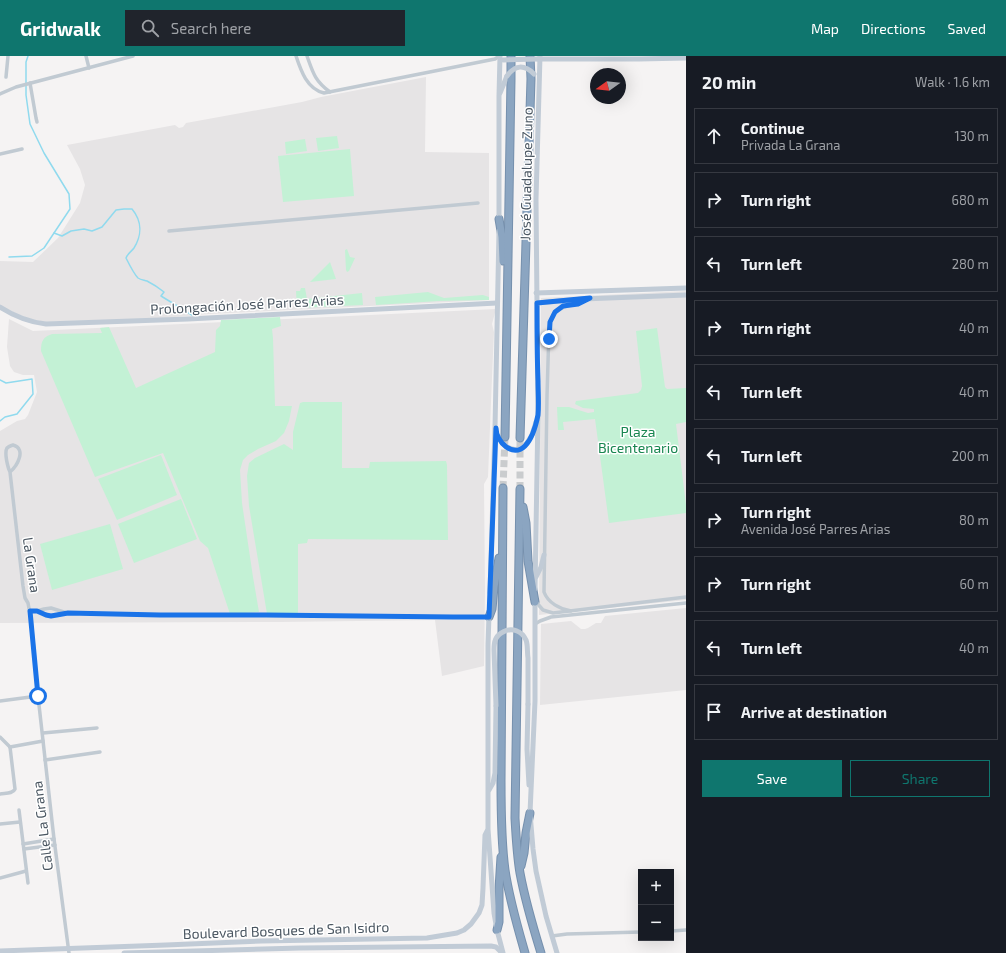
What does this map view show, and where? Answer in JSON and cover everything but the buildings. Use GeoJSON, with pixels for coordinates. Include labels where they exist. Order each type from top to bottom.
{"type":"FeatureCollection","features":[{"type":"Feature","properties":{"kind":"highway"},"geometry":{"type":"LineString","coordinates":[[503,440],[506,378],[511,56]]}},
{"type":"Feature","properties":{"kind":"highway"},"geometry":{"type":"LineString","coordinates":[[520,438],[531,87],[530,56]]}},
{"type":"Feature","properties":{"kind":"highway"},"geometry":{"type":"LineString","coordinates":[[499,219],[503,246],[503,339],[506,378]]}},
{"type":"Feature","properties":{"kind":"highway"},"geometry":{"type":"LineString","coordinates":[[489,617],[492,609],[494,587],[499,562],[500,505],[503,488],[502,850],[500,863],[499,922],[497,930]]}},
{"type":"Feature","properties":{"kind":"highway"},"geometry":{"type":"LineString","coordinates":[[535,602],[527,549],[526,523],[520,489],[514,794],[516,844],[520,872],[541,953]]}},
{"type":"Feature","properties":{"kind":"highway"},"geometry":{"type":"LineString","coordinates":[[520,872],[530,813]]}},
{"type":"Feature","properties":{"kind":"highway"},"geometry":{"type":"LineString","coordinates":[[502,829],[505,869],[511,903],[525,953]]}},
{"type":"Feature","properties":{"kind":"highway"},"geometry":{"type":"LineString","coordinates":[[539,945],[545,953]]}},
{"type":"Feature","properties":{"kind":"main road"},"geometry":{"type":"LineString","coordinates":[[538,414],[532,435],[522,448],[516,450],[510,449],[503,440],[496,435],[499,219],[499,58],[686,58]]}},
{"type":"Feature","properties":{"kind":"main road","name":"José Guadalupe Zuno"},"geometry":{"type":"LineString","coordinates":[[538,414],[536,192],[540,94],[539,58]]}},
{"type":"Feature","properties":{"kind":"main road"},"geometry":{"type":"LineString","coordinates":[[499,96],[507,76],[514,69],[521,67],[528,69],[534,74],[538,83],[540,94]]}},
{"type":"Feature","properties":{"kind":"main road"},"geometry":{"type":"LineString","coordinates":[[536,293],[686,288]]}},
{"type":"Feature","properties":{"kind":"main road"},"geometry":{"type":"LineString","coordinates":[[537,303],[590,298],[686,295]]}},
{"type":"Feature","properties":{"kind":"main road","name":"Prolongación José Parres Arias"},"geometry":{"type":"LineString","coordinates":[[0,307],[24,319],[46,324],[188,319],[497,303]]}},
{"type":"Feature","properties":{"kind":"main road"},"geometry":{"type":"LineString","coordinates":[[538,414],[534,734],[530,813],[533,849],[540,892],[557,953]]}},
{"type":"Feature","properties":{"kind":"main road"},"geometry":{"type":"LineString","coordinates":[[496,428],[488,645],[488,829],[494,914],[502,953]]}},
{"type":"Feature","properties":{"kind":"main road"},"geometry":{"type":"LineString","coordinates":[[535,578],[541,567],[544,555]]}},
{"type":"Feature","properties":{"kind":"main road"},"geometry":{"type":"LineString","coordinates":[[488,793],[494,778],[496,706],[494,641],[499,634],[508,630],[516,630],[520,632],[525,638],[527,644],[528,774],[531,791]]}},
{"type":"Feature","properties":{"kind":"main road","name":"Boulevard Bosques de San Isidro"},"geometry":{"type":"LineString","coordinates":[[0,951],[115,950],[126,947],[253,941],[427,938],[457,933],[464,930],[476,919],[482,904],[485,835],[488,829]]}},
{"type":"Feature","properties":{"kind":"main road"},"geometry":{"type":"LineString","coordinates":[[300,948],[301,940]]}},
{"type":"Feature","properties":{"kind":"main road","name":"Boulevard Bosques de San Isidro"},"geometry":{"type":"LineString","coordinates":[[125,953],[300,948],[491,946],[502,953]]}},
{"type":"Feature","properties":{"kind":"main road"},"geometry":{"type":"LineString","coordinates":[[125,953],[126,947]]}},
{"type":"Feature","properties":{"kind":"street"},"geometry":{"type":"LineString","coordinates":[[6,77],[8,56]]}},
{"type":"Feature","properties":{"kind":"street"},"geometry":{"type":"LineString","coordinates":[[86,56],[89,68]]}},
{"type":"Feature","properties":{"kind":"street"},"geometry":{"type":"LineString","coordinates":[[0,94],[29,83],[133,56]]}},
{"type":"Feature","properties":{"kind":"street"},"geometry":{"type":"LineString","coordinates":[[296,56],[301,73],[309,84],[319,92],[324,93],[499,58]]}},
{"type":"Feature","properties":{"kind":"street"},"geometry":{"type":"LineString","coordinates":[[307,56],[318,82],[330,92]]}},
{"type":"Feature","properties":{"kind":"street"},"geometry":{"type":"LineString","coordinates":[[29,83],[37,122]]}},
{"type":"Feature","properties":{"kind":"street"},"geometry":{"type":"LineString","coordinates":[[0,154],[22,149]]}},
{"type":"Feature","properties":{"kind":"street"},"geometry":{"type":"LineString","coordinates":[[169,231],[478,203]]}},
{"type":"Feature","properties":{"kind":"street"},"geometry":{"type":"LineString","coordinates":[[571,611],[563,609],[550,601],[544,592],[547,396],[550,322],[555,312],[560,308],[567,305],[578,304],[590,298]]}},
{"type":"Feature","properties":{"kind":"street","name":"La Grana"},"geometry":{"type":"LineString","coordinates":[[10,472],[13,470],[20,454],[19,448],[13,445],[8,447],[6,452],[10,472],[23,586],[25,598],[30,611],[38,696]]}},
{"type":"Feature","properties":{"kind":"street"},"geometry":{"type":"LineString","coordinates":[[535,602],[543,610],[557,614],[684,603],[684,598],[571,611],[557,614],[545,618],[535,624]]}},
{"type":"Feature","properties":{"kind":"street"},"geometry":{"type":"LineString","coordinates":[[30,611],[51,608],[68,613]]}},
{"type":"Feature","properties":{"kind":"street"},"geometry":{"type":"LineString","coordinates":[[37,611],[51,616],[68,613],[489,617]]}},
{"type":"Feature","properties":{"kind":"street"},"geometry":{"type":"LineString","coordinates":[[0,701],[38,696]]}},
{"type":"Feature","properties":{"kind":"street","name":"Calle La Grana"},"geometry":{"type":"LineString","coordinates":[[38,696],[54,839],[69,951]]}},
{"type":"Feature","properties":{"kind":"street"},"geometry":{"type":"LineString","coordinates":[[42,733],[97,728]]}},
{"type":"Feature","properties":{"kind":"street"},"geometry":{"type":"LineString","coordinates":[[0,737],[10,747],[15,789],[12,792],[0,794]]}},
{"type":"Feature","properties":{"kind":"street"},"geometry":{"type":"LineString","coordinates":[[10,747],[43,741]]}},
{"type":"Feature","properties":{"kind":"street"},"geometry":{"type":"LineString","coordinates":[[45,760],[100,752]]}},
{"type":"Feature","properties":{"kind":"street"},"geometry":{"type":"LineString","coordinates":[[19,810],[28,883]]}},
{"type":"Feature","properties":{"kind":"street"},"geometry":{"type":"LineString","coordinates":[[0,824],[20,822]]}},
{"type":"Feature","properties":{"kind":"street"},"geometry":{"type":"LineString","coordinates":[[23,844],[54,839]]}},
{"type":"Feature","properties":{"kind":"street"},"geometry":{"type":"LineString","coordinates":[[24,849],[55,845]]}},
{"type":"Feature","properties":{"kind":"street"},"geometry":{"type":"LineString","coordinates":[[0,878],[26,871]]}},
{"type":"Feature","properties":{"kind":"street"},"geometry":{"type":"LineString","coordinates":[[674,931],[686,930]]}},
{"type":"Feature","properties":{"kind":"street"},"geometry":{"type":"LineString","coordinates":[[552,936],[567,934],[638,932]]}},
{"type":"Feature","properties":{"kind":"shaded area"},"geometry":{"type":"Polygon","coordinates":[[[426,77],[425,152],[489,153],[489,300],[209,314],[152,319],[46,322],[29,319],[0,306],[0,261],[33,262],[58,238],[80,203],[85,185],[80,169],[67,145],[175,125],[179,128],[183,127],[186,123],[302,102],[426,77]]]}},
{"type":"Feature","properties":{"kind":"shaded area"},"geometry":{"type":"Polygon","coordinates":[[[686,291],[686,600],[539,615],[541,298],[686,291]]]}},
{"type":"Feature","properties":{"kind":"shaded area"},"geometry":{"type":"Polygon","coordinates":[[[496,309],[492,324],[494,332],[488,477],[484,484],[484,666],[442,676],[435,620],[0,623],[0,431],[17,421],[25,419],[37,392],[34,375],[23,375],[14,372],[10,366],[7,347],[9,319],[33,331],[496,309]]]}},
{"type":"Feature","properties":{"kind":"shaded area"},"geometry":{"type":"Polygon","coordinates":[[[686,608],[686,690],[540,705],[541,624],[571,621],[581,629],[585,629],[596,623],[601,623],[605,616],[686,608]]]}},
{"type":"Feature","properties":{"kind":"green space"},"geometry":{"type":"Polygon","coordinates":[[[337,136],[339,148],[318,151],[316,138],[337,136]]]}},
{"type":"Feature","properties":{"kind":"green space"},"geometry":{"type":"Polygon","coordinates":[[[305,139],[307,151],[286,154],[285,142],[305,139]]]}},
{"type":"Feature","properties":{"kind":"green space"},"geometry":{"type":"Polygon","coordinates":[[[350,149],[354,196],[283,202],[278,156],[350,149]]]}},
{"type":"Feature","properties":{"kind":"green space"},"geometry":{"type":"Polygon","coordinates":[[[347,249],[350,257],[355,258],[349,271],[347,272],[345,250],[347,249]]]}},
{"type":"Feature","properties":{"kind":"green space"},"geometry":{"type":"Polygon","coordinates":[[[330,262],[336,279],[310,282],[330,262]]]}},
{"type":"Feature","properties":{"kind":"green space"},"geometry":{"type":"Polygon","coordinates":[[[301,288],[305,288],[307,299],[362,293],[363,305],[297,308],[296,291],[300,291],[301,288]]]}},
{"type":"Feature","properties":{"kind":"green space"},"geometry":{"type":"Polygon","coordinates":[[[428,292],[444,298],[483,295],[489,297],[489,300],[439,301],[376,305],[375,297],[428,292]]]}},
{"type":"Feature","properties":{"kind":"green space"},"geometry":{"type":"Polygon","coordinates":[[[280,317],[281,326],[272,329],[275,406],[292,406],[289,421],[284,433],[276,441],[258,449],[243,460],[240,470],[242,503],[259,612],[230,614],[208,548],[200,541],[163,453],[95,477],[41,351],[41,345],[46,337],[52,334],[102,333],[100,328],[109,327],[136,388],[215,352],[216,330],[220,326],[221,320],[280,317]]]}},
{"type":"Feature","properties":{"kind":"green space","name":"Plaza Bicentenario"},"geometry":{"type":"Polygon","coordinates":[[[657,328],[665,387],[667,389],[686,388],[686,422],[676,424],[686,513],[609,523],[595,419],[563,422],[564,430],[558,430],[557,407],[569,407],[588,413],[594,412],[594,409],[583,408],[575,404],[576,401],[638,393],[642,386],[636,331],[657,328]]]}},
{"type":"Feature","properties":{"kind":"green space"},"geometry":{"type":"Polygon","coordinates":[[[342,402],[342,468],[369,468],[370,462],[446,461],[448,540],[308,539],[307,543],[298,544],[298,614],[267,614],[249,506],[247,476],[249,463],[255,458],[284,444],[293,450],[293,432],[300,403],[342,402]]]}},
{"type":"Feature","properties":{"kind":"green space"},"geometry":{"type":"Polygon","coordinates":[[[161,455],[177,495],[117,520],[98,479],[161,455]]]}},
{"type":"Feature","properties":{"kind":"green space"},"geometry":{"type":"Polygon","coordinates":[[[181,499],[197,539],[134,563],[118,524],[181,499]]]}},
{"type":"Feature","properties":{"kind":"green space"},"geometry":{"type":"Polygon","coordinates":[[[110,524],[123,569],[52,590],[40,544],[110,524]]]}},
{"type":"Feature","properties":{"kind":"waterway"},"geometry":{"type":"LineString","coordinates":[[9,257],[32,256],[44,248],[70,209],[69,194],[44,153],[30,124],[26,95],[26,62],[28,56]]}},
{"type":"Feature","properties":{"kind":"waterway"},"geometry":{"type":"LineString","coordinates":[[54,233],[62,236],[71,231],[84,229],[92,231],[102,227],[116,210],[132,209],[138,218],[140,228],[137,243],[126,258],[132,269],[138,278],[149,282],[164,292],[161,296],[192,315]]}},
{"type":"Feature","properties":{"kind":"waterway"},"geometry":{"type":"LineString","coordinates":[[0,380],[6,383],[32,379],[33,394],[17,414],[5,417],[0,421]]}},
{"type":"Feature","properties":{"kind":"tunnel"},"geometry":{"type":"LineString","coordinates":[[503,488],[505,437]]}},
{"type":"Feature","properties":{"kind":"tunnel"},"geometry":{"type":"LineString","coordinates":[[520,438],[520,489]]}},
{"type":"Feature","properties":{"kind":"route"},"geometry":{"type":"LineString","coordinates":[[38,696],[30,611],[37,611],[51,616],[68,613],[489,617],[496,428],[496,435],[500,441],[504,446],[513,450],[524,447],[532,435],[538,414],[537,303],[590,298],[578,304],[563,306],[555,312],[550,322],[549,339]]}}]}
